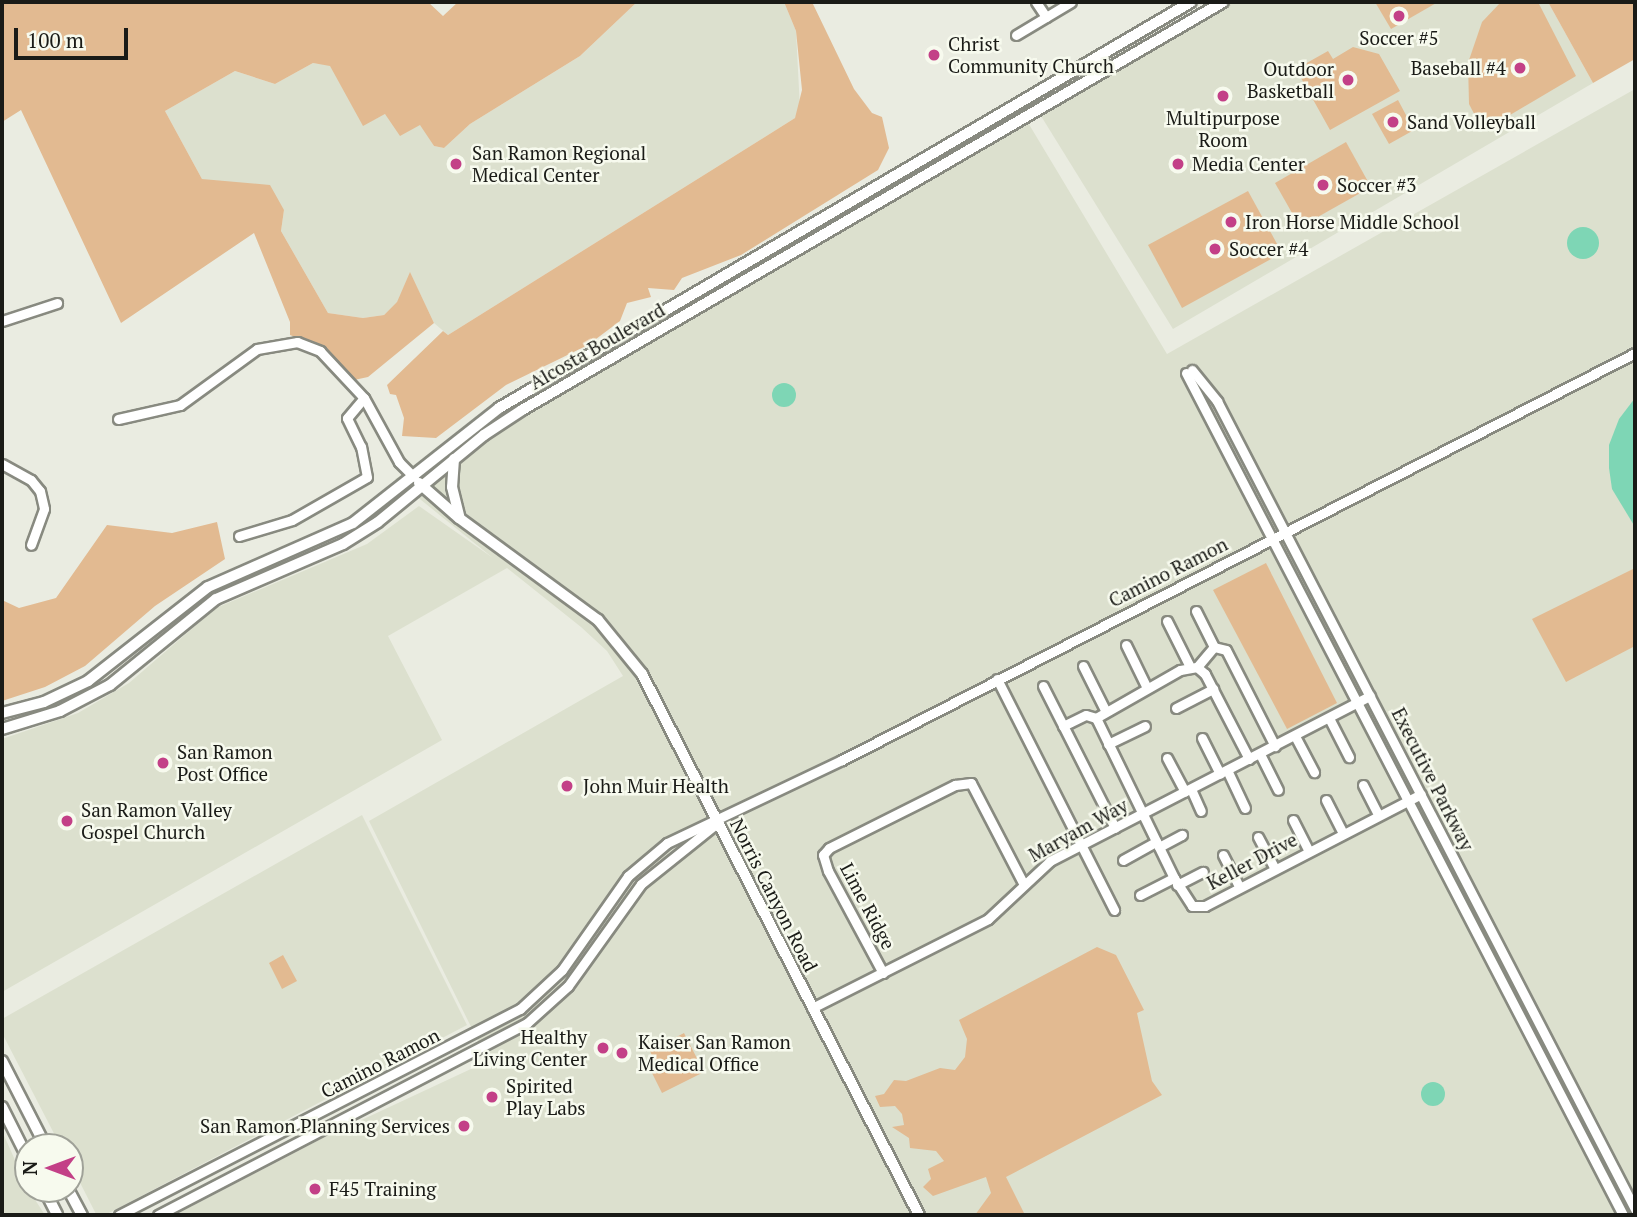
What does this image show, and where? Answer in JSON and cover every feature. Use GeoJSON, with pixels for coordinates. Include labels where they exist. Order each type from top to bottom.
{"type":"FeatureCollection","features":[{"type":"Feature","properties":{"kind":"main road","name":"Alcosta Boulevard"},"geometry":{"type":"LineString","coordinates":[[2,713],[44,702],[88,681],[208,587],[353,523],[499,408],[1191,2]]}},
{"type":"Feature","properties":{"kind":"main road","name":"Alcosta Boulevard"},"geometry":{"type":"LineString","coordinates":[[2,729],[60,711],[110,685],[216,599],[343,544],[522,410],[1223,2]]}},
{"type":"Feature","properties":{"kind":"main road"},"geometry":{"type":"LineString","coordinates":[[454,459],[452,487],[459,519]]}},
{"type":"Feature","properties":{"kind":"main road","name":"Norris Canyon Road"},"geometry":{"type":"LineString","coordinates":[[414,477],[459,519],[608,629],[642,674],[919,1215]]}},
{"type":"Feature","properties":{"kind":"main road"},"geometry":{"type":"LineString","coordinates":[[2,1061],[39,1133]]}},
{"type":"Feature","properties":{"kind":"main road"},"geometry":{"type":"LineString","coordinates":[[2,1107],[15,1133]]}},
{"type":"Feature","properties":{"kind":"street"},"geometry":{"type":"LineString","coordinates":[[1036,2],[1046,17]]}},
{"type":"Feature","properties":{"kind":"street"},"geometry":{"type":"LineString","coordinates":[[1016,34],[1071,2]]}},
{"type":"Feature","properties":{"kind":"street"},"geometry":{"type":"LineString","coordinates":[[2,321],[57,303]]}},
{"type":"Feature","properties":{"kind":"street"},"geometry":{"type":"LineString","coordinates":[[118,419],[180,405],[257,349],[282,341],[320,351],[364,398],[399,462],[414,477]]}},
{"type":"Feature","properties":{"kind":"street","name":"Camino Ramon"},"geometry":{"type":"LineString","coordinates":[[119,1215],[520,1009],[562,970],[641,863],[667,843],[717,823],[1635,353]]}},
{"type":"Feature","properties":{"kind":"street","name":"Executive Parkway"},"geometry":{"type":"LineString","coordinates":[[1623,1215],[1189,372],[1217,401],[1635,1209]]}},
{"type":"Feature","properties":{"kind":"street"},"geometry":{"type":"LineString","coordinates":[[239,536],[292,520],[367,477],[361,447],[347,418],[364,398]]}},
{"type":"Feature","properties":{"kind":"street"},"geometry":{"type":"LineString","coordinates":[[2,464],[31,480],[40,491],[44,509],[31,545]]}},
{"type":"Feature","properties":{"kind":"street"},"geometry":{"type":"LineString","coordinates":[[1196,611],[1214,647],[1231,657],[1275,746]]}},
{"type":"Feature","properties":{"kind":"street"},"geometry":{"type":"LineString","coordinates":[[1167,621],[1194,667],[1213,690],[1249,759]]}},
{"type":"Feature","properties":{"kind":"street"},"geometry":{"type":"LineString","coordinates":[[1126,645],[1147,688]]}},
{"type":"Feature","properties":{"kind":"street"},"geometry":{"type":"LineString","coordinates":[[1063,726],[1086,715],[1096,718],[1105,710],[1147,688],[1194,667],[1214,647]]}},
{"type":"Feature","properties":{"kind":"street"},"geometry":{"type":"LineString","coordinates":[[1083,666],[1105,710]]}},
{"type":"Feature","properties":{"kind":"street"},"geometry":{"type":"LineString","coordinates":[[997,679],[1114,910]]}},
{"type":"Feature","properties":{"kind":"street"},"geometry":{"type":"LineString","coordinates":[[1043,686],[1115,828]]}},
{"type":"Feature","properties":{"kind":"street"},"geometry":{"type":"LineString","coordinates":[[1176,708],[1213,690]]}},
{"type":"Feature","properties":{"kind":"street","name":"Maryam Way"},"geometry":{"type":"LineString","coordinates":[[812,1008],[988,919],[1023,883],[1050,861],[1370,696]]}},
{"type":"Feature","properties":{"kind":"street","name":"Keller Drive"},"geometry":{"type":"LineString","coordinates":[[1096,718],[1175,882],[1197,907],[1421,794]]}},
{"type":"Feature","properties":{"kind":"street"},"geometry":{"type":"LineString","coordinates":[[1329,718],[1349,757]]}},
{"type":"Feature","properties":{"kind":"street"},"geometry":{"type":"LineString","coordinates":[[1108,744],[1145,726]]}},
{"type":"Feature","properties":{"kind":"street"},"geometry":{"type":"LineString","coordinates":[[1295,736],[1314,772]]}},
{"type":"Feature","properties":{"kind":"street"},"geometry":{"type":"LineString","coordinates":[[1202,738],[1245,808]]}},
{"type":"Feature","properties":{"kind":"street"},"geometry":{"type":"LineString","coordinates":[[1260,754],[1278,790]]}},
{"type":"Feature","properties":{"kind":"street"},"geometry":{"type":"LineString","coordinates":[[1167,758],[1201,811]]}},
{"type":"Feature","properties":{"kind":"street"},"geometry":{"type":"LineString","coordinates":[[1399,783],[1412,776]]}},
{"type":"Feature","properties":{"kind":"street","name":"Lime Ridge"},"geometry":{"type":"LineString","coordinates":[[883,973],[823,855],[829,848],[954,785],[971,783],[1023,883]]}},
{"type":"Feature","properties":{"kind":"street"},"geometry":{"type":"LineString","coordinates":[[1363,785],[1378,815]]}},
{"type":"Feature","properties":{"kind":"street"},"geometry":{"type":"LineString","coordinates":[[1326,800],[1343,833]]}},
{"type":"Feature","properties":{"kind":"street"},"geometry":{"type":"LineString","coordinates":[[1293,820],[1310,851]]}},
{"type":"Feature","properties":{"kind":"street","name":"Camino Ramon"},"geometry":{"type":"LineString","coordinates":[[158,1215],[527,1023],[568,986],[641,884],[717,823]]}},
{"type":"Feature","properties":{"kind":"street"},"geometry":{"type":"LineString","coordinates":[[1123,860],[1182,835]]}},
{"type":"Feature","properties":{"kind":"street"},"geometry":{"type":"LineString","coordinates":[[1258,837],[1275,869]]}},
{"type":"Feature","properties":{"kind":"street"},"geometry":{"type":"LineString","coordinates":[[1223,855],[1240,887]]}},
{"type":"Feature","properties":{"kind":"street"},"geometry":{"type":"LineString","coordinates":[[1140,895],[1203,872]]}},
{"type":"Feature","properties":{"kind":"shaded area"},"geometry":{"type":"Polygon","coordinates":[[[2,2],[428,2],[443,16],[458,2],[637,2],[580,56],[470,124],[444,148],[434,146],[420,125],[400,136],[385,114],[363,126],[330,66],[313,63],[275,84],[235,71],[165,111],[202,179],[270,185],[284,210],[281,231],[328,313],[363,318],[384,315],[397,302],[410,272],[434,323],[368,377],[354,380],[327,350],[290,335],[290,322],[254,233],[121,323],[21,110],[2,122],[2,2]]]}},
{"type":"Feature","properties":{"kind":"shaded area","name":"San Ramon Regional Medical Center"},"geometry":{"type":"Polygon","coordinates":[[[637,2],[784,2],[796,31],[800,109],[795,118],[448,335],[434,323],[410,273],[397,303],[384,315],[363,318],[328,313],[281,231],[284,210],[202,179],[165,111],[235,71],[275,84],[313,63],[330,65],[363,125],[385,114],[421,125],[434,146],[444,148],[470,124],[580,56],[637,2]]]}},
{"type":"Feature","properties":{"kind":"shaded area"},"geometry":{"type":"Polygon","coordinates":[[[784,2],[812,2],[854,89],[872,113],[882,117],[889,148],[878,170],[741,255],[682,278],[674,290],[648,288],[651,297],[627,303],[620,321],[588,345],[506,385],[436,438],[402,436],[404,418],[396,395],[390,394],[387,385],[443,331],[448,335],[795,118],[802,90],[796,31],[784,2]]]}},
{"type":"Feature","properties":{"kind":"shaded area","name":"Iron Horse Middle School"},"geometry":{"type":"Polygon","coordinates":[[[1234,2],[1548,2],[1593,83],[1173,329],[1041,116],[1234,2]]]}},
{"type":"Feature","properties":{"kind":"shaded area","name":"Soccer #5"},"geometry":{"type":"Polygon","coordinates":[[[1375,2],[1438,2],[1391,29],[1375,2]]]}},
{"type":"Feature","properties":{"kind":"shaded area","name":"Baseball #4"},"geometry":{"type":"Polygon","coordinates":[[[1501,2],[1538,2],[1576,76],[1483,131],[1469,104],[1468,63],[1482,22],[1501,2]]]}},
{"type":"Feature","properties":{"kind":"shaded area"},"geometry":{"type":"Polygon","coordinates":[[[1548,2],[1635,2],[1635,59],[1593,83],[1548,2]]]}},
{"type":"Feature","properties":{"kind":"shaded area","name":"Outdoor Basketball"},"geometry":{"type":"Polygon","coordinates":[[[1353,47],[1379,54],[1400,91],[1330,130],[1296,69],[1328,51],[1333,59],[1353,47]]]}},
{"type":"Feature","properties":{"kind":"shaded area"},"geometry":{"type":"Polygon","coordinates":[[[1635,89],[1635,1215],[175,1215],[323,1138],[488,1061],[369,821],[623,676],[607,651],[507,568],[388,636],[442,740],[2,992],[2,739],[78,713],[129,683],[216,608],[367,544],[419,506],[493,558],[395,479],[1021,111],[1167,354],[1635,89]]]}},
{"type":"Feature","properties":{"kind":"shaded area","name":"Sand Volleyball"},"geometry":{"type":"Polygon","coordinates":[[[1398,100],[1414,130],[1389,144],[1372,114],[1398,100]]]}},
{"type":"Feature","properties":{"kind":"shaded area","name":"Soccer #3"},"geometry":{"type":"Polygon","coordinates":[[[1346,142],[1371,187],[1300,227],[1275,183],[1346,142]]]}},
{"type":"Feature","properties":{"kind":"shaded area","name":"Soccer #4"},"geometry":{"type":"Polygon","coordinates":[[[1248,191],[1282,253],[1182,308],[1148,245],[1248,191]]]}},
{"type":"Feature","properties":{"kind":"shaded area"},"geometry":{"type":"Polygon","coordinates":[[[1583,227],[1594,232],[1599,243],[1594,254],[1583,259],[1572,254],[1567,243],[1572,232],[1583,227]]]}},
{"type":"Feature","properties":{"kind":"shaded area"},"geometry":{"type":"Polygon","coordinates":[[[784,383],[792,387],[796,395],[792,403],[784,407],[776,403],[772,395],[776,387],[784,383]]]}},
{"type":"Feature","properties":{"kind":"shaded area"},"geometry":{"type":"Polygon","coordinates":[[[1635,398],[1635,527],[1612,489],[1609,445],[1619,419],[1635,398]]]}},
{"type":"Feature","properties":{"kind":"shaded area"},"geometry":{"type":"Polygon","coordinates":[[[217,522],[225,559],[155,606],[85,666],[45,687],[2,701],[2,600],[19,608],[56,598],[107,525],[172,533],[217,522]]]}},
{"type":"Feature","properties":{"kind":"shaded area"},"geometry":{"type":"Polygon","coordinates":[[[1266,563],[1337,703],[1287,729],[1213,590],[1266,563]]]}},
{"type":"Feature","properties":{"kind":"shaded area"},"geometry":{"type":"Polygon","coordinates":[[[1635,568],[1635,646],[1566,682],[1532,619],[1635,568]]]}},
{"type":"Feature","properties":{"kind":"shaded area"},"geometry":{"type":"Polygon","coordinates":[[[362,815],[467,1025],[105,1215],[96,1214],[84,1190],[84,1133],[54,1133],[2,1033],[2,1019],[362,815]]]}},
{"type":"Feature","properties":{"kind":"shaded area"},"geometry":{"type":"Polygon","coordinates":[[[1097,947],[1116,955],[1144,1010],[1137,1013],[1152,1081],[1162,1095],[1006,1177],[1025,1215],[975,1215],[991,1193],[986,1177],[933,1196],[923,1187],[931,1179],[928,1169],[944,1161],[936,1151],[910,1148],[909,1138],[892,1127],[904,1125],[902,1114],[895,1106],[880,1107],[875,1096],[884,1094],[894,1080],[906,1081],[940,1068],[955,1070],[965,1057],[967,1039],[959,1020],[1097,947]]]}},
{"type":"Feature","properties":{"kind":"shaded area"},"geometry":{"type":"Polygon","coordinates":[[[283,955],[297,981],[282,989],[269,963],[283,955]]]}},
{"type":"Feature","properties":{"kind":"shaded area"},"geometry":{"type":"Polygon","coordinates":[[[684,1033],[704,1072],[662,1093],[646,1061],[653,1058],[650,1051],[684,1033]]]}},
{"type":"Feature","properties":{"kind":"shaded area"},"geometry":{"type":"Polygon","coordinates":[[[1433,1082],[1444,1089],[1445,1094],[1438,1105],[1433,1106],[1422,1099],[1421,1094],[1428,1083],[1433,1082]]]}},
{"type":"Feature","properties":{"kind":"shaded area"},"geometry":{"type":"Polygon","coordinates":[[[2,1131],[14,1158],[14,1203],[37,1203],[45,1215],[2,1215],[2,1131]]]}},
{"type":"Feature","properties":{"kind":"place","name":"Soccer #5"},"geometry":{"type":"Point","coordinates":[1399,16]}},
{"type":"Feature","properties":{"kind":"place","name":"Christ Community Church"},"geometry":{"type":"Point","coordinates":[934,55]}},
{"type":"Feature","properties":{"kind":"place","name":"Baseball #4"},"geometry":{"type":"Point","coordinates":[1520,68]}},
{"type":"Feature","properties":{"kind":"place","name":"Outdoor Basketball"},"geometry":{"type":"Point","coordinates":[1348,80]}},
{"type":"Feature","properties":{"kind":"place","name":"Multipurpose Room"},"geometry":{"type":"Point","coordinates":[1223,96]}},
{"type":"Feature","properties":{"kind":"place","name":"Sand Volleyball"},"geometry":{"type":"Point","coordinates":[1393,122]}},
{"type":"Feature","properties":{"kind":"place","name":"San Ramon Regional Medical Center"},"geometry":{"type":"Point","coordinates":[456,164]}},
{"type":"Feature","properties":{"kind":"place","name":"Media Center"},"geometry":{"type":"Point","coordinates":[1178,164]}},
{"type":"Feature","properties":{"kind":"place","name":"Soccer #3"},"geometry":{"type":"Point","coordinates":[1323,185]}},
{"type":"Feature","properties":{"kind":"place","name":"Iron Horse Middle School"},"geometry":{"type":"Point","coordinates":[1231,222]}},
{"type":"Feature","properties":{"kind":"place","name":"Soccer #4"},"geometry":{"type":"Point","coordinates":[1215,249]}},
{"type":"Feature","properties":{"kind":"place","name":"San Ramon Post Office"},"geometry":{"type":"Point","coordinates":[163,763]}},
{"type":"Feature","properties":{"kind":"place","name":"John Muir Health"},"geometry":{"type":"Point","coordinates":[567,786]}},
{"type":"Feature","properties":{"kind":"place","name":"San Ramon Valley Gospel Church"},"geometry":{"type":"Point","coordinates":[67,821]}},
{"type":"Feature","properties":{"kind":"place","name":"Healthy Living Center"},"geometry":{"type":"Point","coordinates":[603,1048]}},
{"type":"Feature","properties":{"kind":"place","name":"Kaiser San Ramon Medical Office"},"geometry":{"type":"Point","coordinates":[622,1053]}},
{"type":"Feature","properties":{"kind":"place","name":"Spirited Play Labs"},"geometry":{"type":"Point","coordinates":[492,1097]}},
{"type":"Feature","properties":{"kind":"place","name":"San Ramon Planning Services"},"geometry":{"type":"Point","coordinates":[464,1126]}},
{"type":"Feature","properties":{"kind":"place","name":"F45 Training"},"geometry":{"type":"Point","coordinates":[315,1189]}}]}
